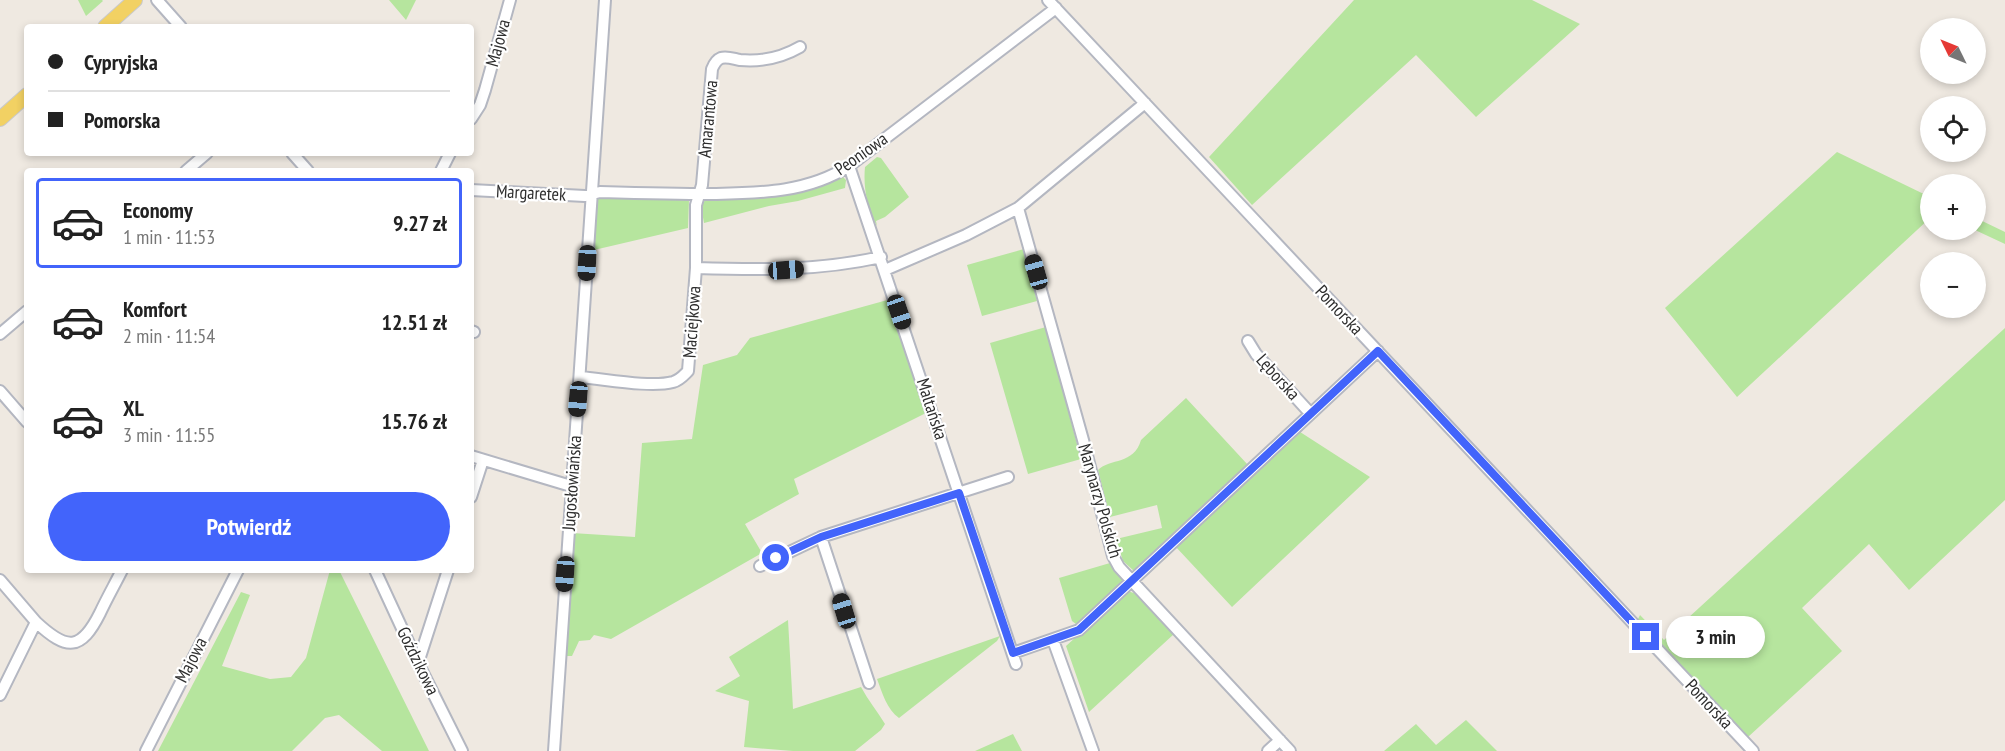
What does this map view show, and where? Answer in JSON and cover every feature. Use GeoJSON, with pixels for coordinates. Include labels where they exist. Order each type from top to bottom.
{"type":"FeatureCollection","features":[{"type":"Feature","properties":{"kind":"main road"},"geometry":{"type":"LineString","coordinates":[[108,24],[135,0]]}},
{"type":"Feature","properties":{"kind":"main road"},"geometry":{"type":"LineString","coordinates":[[0,119],[24,98]]}},
{"type":"Feature","properties":{"kind":"street"},"geometry":{"type":"LineString","coordinates":[[157,0],[178,24]]}},
{"type":"Feature","properties":{"kind":"street","name":"Majowa"},"geometry":{"type":"LineString","coordinates":[[474,114],[485,90],[510,0]]}},
{"type":"Feature","properties":{"kind":"street","name":"Jugosłowiańska"},"geometry":{"type":"LineString","coordinates":[[554,751],[605,0]]}},
{"type":"Feature","properties":{"kind":"street","name":"Peoniowa"},"geometry":{"type":"LineString","coordinates":[[592,194],[600,192],[699,194],[767,192],[792,189],[821,180],[849,166],[1052,4]]}},
{"type":"Feature","properties":{"kind":"street","name":"Pomorska"},"geometry":{"type":"LineString","coordinates":[[1052,4],[1753,751]]}},
{"type":"Feature","properties":{"kind":"street","name":"Amarantowa"},"geometry":{"type":"LineString","coordinates":[[699,194],[702,185],[714,64],[722,58],[771,60],[800,47]]}},
{"type":"Feature","properties":{"kind":"street"},"geometry":{"type":"LineString","coordinates":[[885,270],[1018,208],[1145,103]]}},
{"type":"Feature","properties":{"kind":"street"},"geometry":{"type":"LineString","coordinates":[[190,168],[204,156]]}},
{"type":"Feature","properties":{"kind":"street"},"geometry":{"type":"LineString","coordinates":[[295,156],[305,168]]}},
{"type":"Feature","properties":{"kind":"street","name":"Maltańska"},"geometry":{"type":"LineString","coordinates":[[849,166],[1015,659],[1079,630],[1378,351]]}},
{"type":"Feature","properties":{"kind":"street","name":"Margaretek"},"geometry":{"type":"LineString","coordinates":[[474,190],[585,196],[592,194]]}},
{"type":"Feature","properties":{"kind":"street","name":"Maciejkowa"},"geometry":{"type":"LineString","coordinates":[[580,377],[663,384],[675,381],[688,371],[696,268],[696,205],[699,194]]}},
{"type":"Feature","properties":{"kind":"street","name":"Marynarzy Polskich"},"geometry":{"type":"LineString","coordinates":[[1018,208],[1113,556],[1119,567],[1290,751]]}},
{"type":"Feature","properties":{"kind":"street","name":"Maciejkowa"},"geometry":{"type":"LineString","coordinates":[[696,268],[797,269],[831,266],[880,257]]}},
{"type":"Feature","properties":{"kind":"street"},"geometry":{"type":"LineString","coordinates":[[0,334],[24,314]]}},
{"type":"Feature","properties":{"kind":"street","name":"Lęborska"},"geometry":{"type":"LineString","coordinates":[[1248,341],[1256,354],[1310,413]]}},
{"type":"Feature","properties":{"kind":"street"},"geometry":{"type":"LineString","coordinates":[[0,391],[24,419]]}},
{"type":"Feature","properties":{"kind":"street"},"geometry":{"type":"LineString","coordinates":[[474,457],[571,486]]}},
{"type":"Feature","properties":{"kind":"street"},"geometry":{"type":"LineString","coordinates":[[474,488],[483,459]]}},
{"type":"Feature","properties":{"kind":"street"},"geometry":{"type":"LineString","coordinates":[[759,566],[821,537],[1008,477]]}},
{"type":"Feature","properties":{"kind":"street"},"geometry":{"type":"LineString","coordinates":[[821,537],[869,683]]}},
{"type":"Feature","properties":{"kind":"street"},"geometry":{"type":"LineString","coordinates":[[0,580],[36,622],[58,640],[70,643],[87,636],[120,573]]}},
{"type":"Feature","properties":{"kind":"street","name":"Majowa"},"geometry":{"type":"LineString","coordinates":[[146,751],[236,573]]}},
{"type":"Feature","properties":{"kind":"street","name":"Goździkowa"},"geometry":{"type":"LineString","coordinates":[[376,573],[462,751]]}},
{"type":"Feature","properties":{"kind":"street"},"geometry":{"type":"LineString","coordinates":[[418,663],[447,573]]}},
{"type":"Feature","properties":{"kind":"street"},"geometry":{"type":"LineString","coordinates":[[0,694],[36,622]]}},
{"type":"Feature","properties":{"kind":"street"},"geometry":{"type":"LineString","coordinates":[[1053,640],[1093,751]]}},
{"type":"Feature","properties":{"kind":"street"},"geometry":{"type":"LineString","coordinates":[[1268,751],[1280,740]]}},
{"type":"Feature","properties":{"kind":"green space"},"geometry":{"type":"Polygon","coordinates":[[[78,0],[102,0],[103,1],[86,16],[78,0]]]}},
{"type":"Feature","properties":{"kind":"green space"},"geometry":{"type":"Polygon","coordinates":[[[389,0],[416,0],[406,20],[389,0]]]}},
{"type":"Feature","properties":{"kind":"green space"},"geometry":{"type":"Polygon","coordinates":[[[1354,0],[1532,0],[1580,24],[1476,117],[1416,55],[1252,205],[1209,157],[1354,0]]]}},
{"type":"Feature","properties":{"kind":"green space"},"geometry":{"type":"Polygon","coordinates":[[[1837,152],[1920,192],[1920,227],[1737,397],[1665,308],[1837,152]]]}},
{"type":"Feature","properties":{"kind":"green space"},"geometry":{"type":"Polygon","coordinates":[[[877,157],[881,158],[909,197],[885,217],[876,221],[877,226],[868,205],[865,190],[865,167],[877,157]]]}},
{"type":"Feature","properties":{"kind":"green space"},"geometry":{"type":"Polygon","coordinates":[[[843,177],[846,180],[845,188],[704,223],[701,206],[706,199],[780,196],[843,177]]]}},
{"type":"Feature","properties":{"kind":"green space"},"geometry":{"type":"Polygon","coordinates":[[[598,197],[686,197],[689,200],[688,228],[594,250],[595,203],[598,197]]]}},
{"type":"Feature","properties":{"kind":"green space"},"geometry":{"type":"Polygon","coordinates":[[[1986,223],[2005,232],[2005,244],[1986,235],[1986,223]]]}},
{"type":"Feature","properties":{"kind":"green space"},"geometry":{"type":"Polygon","coordinates":[[[1024,249],[1037,301],[982,316],[967,265],[1024,249]]]}},
{"type":"Feature","properties":{"kind":"green space"},"geometry":{"type":"Polygon","coordinates":[[[891,299],[928,412],[794,479],[799,494],[745,524],[762,553],[611,639],[594,635],[590,640],[579,641],[572,656],[566,656],[564,652],[572,533],[635,537],[642,443],[692,439],[703,365],[737,355],[750,338],[891,299]]]}},
{"type":"Feature","properties":{"kind":"green space"},"geometry":{"type":"Polygon","coordinates":[[[1046,327],[1081,459],[1028,474],[990,343],[1046,327]]]}},
{"type":"Feature","properties":{"kind":"green space"},"geometry":{"type":"Polygon","coordinates":[[[2005,328],[2005,500],[1909,590],[1869,544],[1802,608],[1842,651],[1748,737],[1638,619],[1640,615],[1664,640],[2005,328]]]}},
{"type":"Feature","properties":{"kind":"green space"},"geometry":{"type":"Polygon","coordinates":[[[1186,398],[1248,465],[1134,571],[1123,561],[1116,539],[1162,528],[1157,505],[1110,517],[1098,470],[1133,454],[1141,440],[1186,398]]]}},
{"type":"Feature","properties":{"kind":"green space"},"geometry":{"type":"Polygon","coordinates":[[[1297,430],[1370,477],[1232,607],[1175,546],[1297,430]]]}},
{"type":"Feature","properties":{"kind":"green space"},"geometry":{"type":"Polygon","coordinates":[[[1110,563],[1122,578],[1122,583],[1076,624],[1072,621],[1059,578],[1110,563]]]}},
{"type":"Feature","properties":{"kind":"green space"},"geometry":{"type":"Polygon","coordinates":[[[329,573],[340,573],[429,751],[382,751],[339,715],[325,718],[292,751],[158,751],[241,592],[250,595],[222,666],[270,679],[291,677],[306,658],[329,573]]]}},
{"type":"Feature","properties":{"kind":"green space"},"geometry":{"type":"Polygon","coordinates":[[[1127,591],[1134,593],[1174,634],[1089,712],[1066,646],[1127,591]]]}},
{"type":"Feature","properties":{"kind":"green space"},"geometry":{"type":"Polygon","coordinates":[[[788,620],[793,709],[861,687],[885,724],[855,751],[793,751],[744,747],[749,701],[715,691],[740,676],[729,657],[788,620]]]}},
{"type":"Feature","properties":{"kind":"green space"},"geometry":{"type":"Polygon","coordinates":[[[1000,636],[997,641],[899,718],[891,710],[877,679],[1000,636]]]}},
{"type":"Feature","properties":{"kind":"green space"},"geometry":{"type":"Polygon","coordinates":[[[1466,720],[1497,751],[1384,751],[1416,724],[1436,745],[1466,720]]]}},
{"type":"Feature","properties":{"kind":"green space"},"geometry":{"type":"Polygon","coordinates":[[[1013,734],[1022,751],[975,751],[1013,734]]]}},
{"type":"Feature","properties":{"kind":"route"},"geometry":{"type":"LineString","coordinates":[[776,558],[809,541],[959,493],[1013,653],[1053,640],[1079,630],[1378,351],[1646,637]]}}]}
